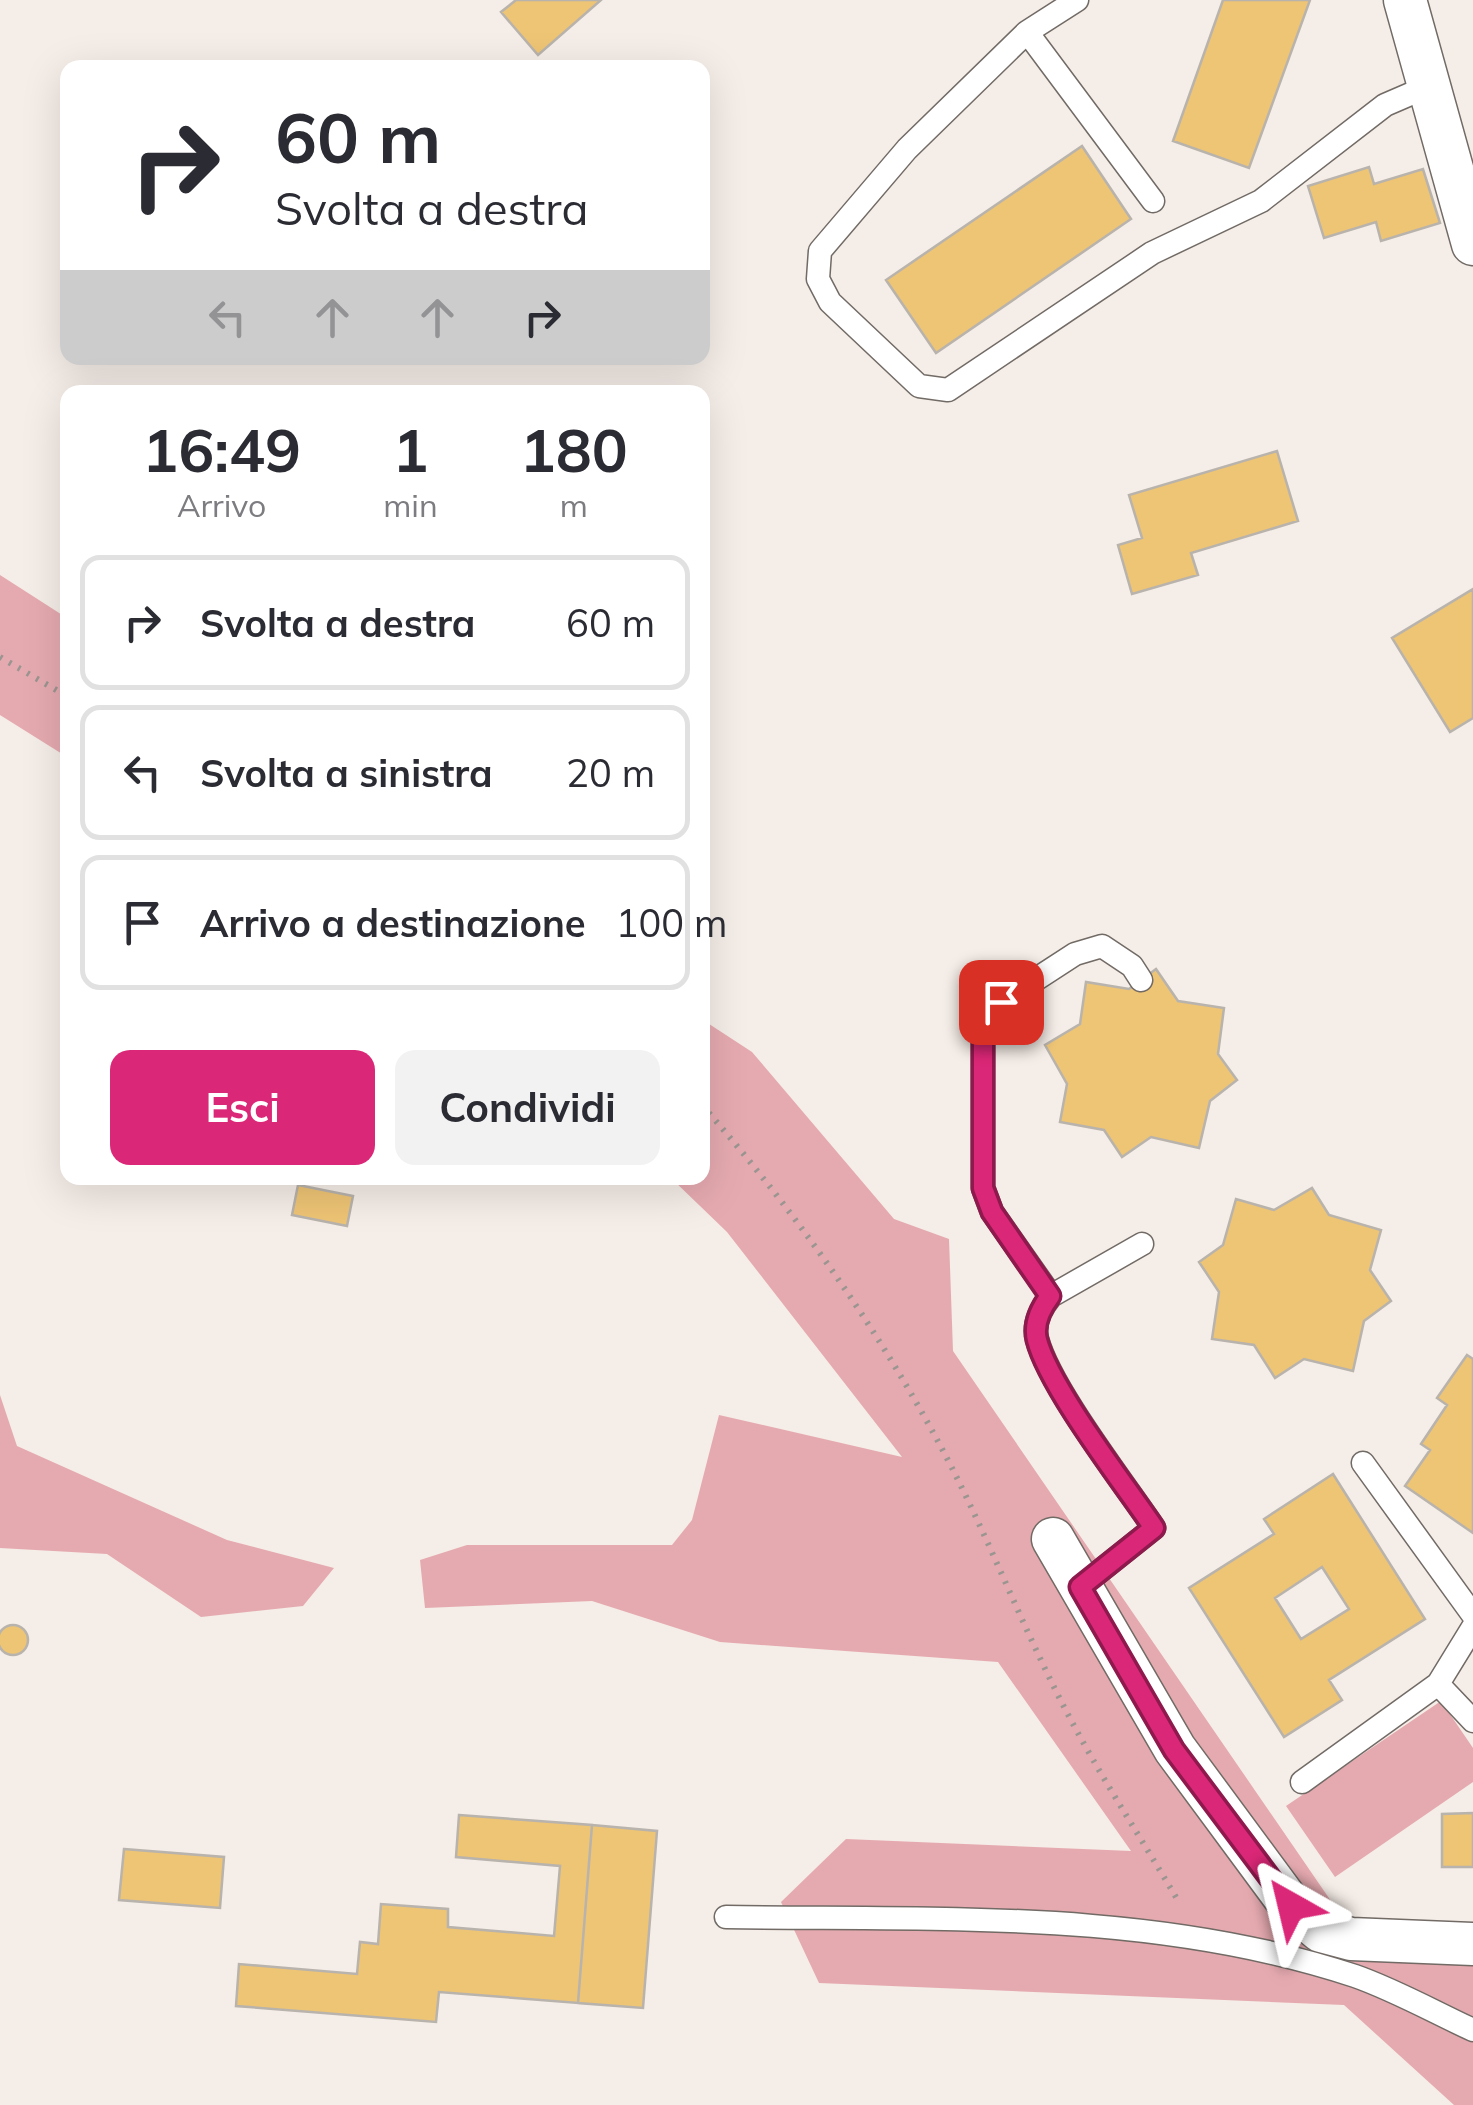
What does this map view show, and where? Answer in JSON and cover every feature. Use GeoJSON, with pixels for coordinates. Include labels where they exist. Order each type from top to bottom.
{"type":"FeatureCollection","features":[{"type":"Feature","properties":{"kind":"street"},"geometry":{"type":"LineString","coordinates":[[1405,0],[1473,244]]}},
{"type":"Feature","properties":{"kind":"street"},"geometry":{"type":"LineString","coordinates":[[1052,1539],[1174,1750],[1291,1906],[1321,1931],[1351,1939],[1473,1944]]}},
{"type":"Feature","properties":{"kind":"lane"},"geometry":{"type":"LineString","coordinates":[[1077,0],[1026,32],[907,149],[820,252],[818,279],[830,302],[919,386],[948,390],[1152,253],[1261,200],[1385,105],[1429,86]]}},
{"type":"Feature","properties":{"kind":"lane"},"geometry":{"type":"LineString","coordinates":[[1026,32],[1154,201]]}},
{"type":"Feature","properties":{"kind":"lane"},"geometry":{"type":"LineString","coordinates":[[1050,1296],[992,1212],[983,1188],[983,1028],[1001,1002],[1075,954],[1102,946],[1132,966],[1142,980]]}},
{"type":"Feature","properties":{"kind":"lane"},"geometry":{"type":"LineString","coordinates":[[1080,1587],[1154,1528],[1055,1376],[1036,1337],[1040,1309],[1050,1296],[1142,1244]]}},
{"type":"Feature","properties":{"kind":"lane"},"geometry":{"type":"LineString","coordinates":[[1363,1463],[1473,1615]]}},
{"type":"Feature","properties":{"kind":"lane"},"geometry":{"type":"LineString","coordinates":[[1302,1782],[1438,1684],[1473,1627]]}},
{"type":"Feature","properties":{"kind":"lane"},"geometry":{"type":"LineString","coordinates":[[1438,1684],[1473,1721]]}},
{"type":"Feature","properties":{"kind":"lane"},"geometry":{"type":"LineString","coordinates":[[726,1917],[1025,1921],[1200,1936],[1356,1977],[1473,2030]]}},
{"type":"Feature","properties":{"kind":"path"},"geometry":{"type":"LineString","coordinates":[[0,657],[60,692]]}},
{"type":"Feature","properties":{"kind":"path"},"geometry":{"type":"LineString","coordinates":[[710,1115],[798,1223],[892,1361],[942,1448],[1062,1702],[1200,1936]]}},
{"type":"Feature","properties":{"kind":"shaded area"},"geometry":{"type":"Polygon","coordinates":[[[0,575],[60,614],[60,753],[0,715],[0,575]]]}},
{"type":"Feature","properties":{"kind":"shaded area"},"geometry":{"type":"Polygon","coordinates":[[[710,1025],[752,1052],[894,1219],[949,1239],[953,1351],[1333,1904],[1339,1957],[1473,1964],[1473,2105],[1454,2105],[1344,2005],[819,1983],[781,1902],[846,1839],[1131,1851],[998,1662],[720,1642],[592,1601],[425,1608],[420,1560],[467,1545],[672,1545],[692,1520],[719,1415],[902,1457],[727,1232],[678,1185],[710,1185],[710,1025]]]}},
{"type":"Feature","properties":{"kind":"shaded area"},"geometry":{"type":"Polygon","coordinates":[[[0,1395],[17,1446],[227,1540],[334,1568],[303,1606],[201,1617],[107,1554],[0,1548],[0,1395]]]}},
{"type":"Feature","properties":{"kind":"shaded area"},"geometry":{"type":"Polygon","coordinates":[[[1441,1701],[1473,1748],[1473,1782],[1335,1877],[1286,1806],[1441,1701]]]}},
{"type":"Feature","properties":{"kind":"building"},"geometry":{"type":"Polygon","coordinates":[[[516,0],[601,0],[538,55],[501,12],[516,0]]]}},
{"type":"Feature","properties":{"kind":"building"},"geometry":{"type":"Polygon","coordinates":[[[1223,0],[1310,0],[1249,168],[1173,141],[1223,0]]]}},
{"type":"Feature","properties":{"kind":"building"},"geometry":{"type":"Polygon","coordinates":[[[1082,146],[1131,219],[936,353],[886,280],[1082,146]]]}},
{"type":"Feature","properties":{"kind":"building"},"geometry":{"type":"Polygon","coordinates":[[[1369,167],[1374,184],[1423,169],[1440,223],[1381,241],[1376,222],[1324,238],[1308,186],[1369,167]]]}},
{"type":"Feature","properties":{"kind":"building"},"geometry":{"type":"Polygon","coordinates":[[[1277,451],[1298,521],[1191,553],[1198,575],[1132,594],[1118,545],[1142,538],[1129,495],[1277,451]]]}},
{"type":"Feature","properties":{"kind":"building"},"geometry":{"type":"Polygon","coordinates":[[[1473,589],[1473,718],[1450,732],[1392,638],[1473,589]]]}},
{"type":"Feature","properties":{"kind":"building"},"geometry":{"type":"Polygon","coordinates":[[[1156,969],[1178,1001],[1224,1008],[1218,1054],[1237,1080],[1210,1101],[1199,1148],[1151,1137],[1122,1157],[1104,1130],[1060,1122],[1067,1084],[1045,1045],[1080,1024],[1086,982],[1129,989],[1156,969]]]}},
{"type":"Feature","properties":{"kind":"building"},"geometry":{"type":"Polygon","coordinates":[[[298,1185],[353,1196],[347,1226],[292,1215],[298,1185]]]}},
{"type":"Feature","properties":{"kind":"building"},"geometry":{"type":"Polygon","coordinates":[[[1312,1188],[1329,1215],[1381,1230],[1370,1270],[1391,1301],[1364,1321],[1353,1371],[1304,1359],[1275,1378],[1254,1345],[1212,1339],[1219,1292],[1199,1262],[1223,1245],[1236,1199],[1274,1210],[1312,1188]]]}},
{"type":"Feature","properties":{"kind":"building"},"geometry":{"type":"Polygon","coordinates":[[[1467,1355],[1473,1359],[1473,1533],[1405,1486],[1430,1450],[1421,1444],[1447,1405],[1437,1398],[1467,1355]]]}},
{"type":"Feature","properties":{"kind":"building"},"geometry":{"type":"Polygon","coordinates":[[[1333,1474],[1425,1619],[1329,1680],[1342,1700],[1284,1737],[1189,1588],[1274,1534],[1264,1519],[1333,1474]],[[1322,1567],[1275,1598],[1301,1639],[1349,1609],[1322,1567]]]}},
{"type":"Feature","properties":{"kind":"building"},"geometry":{"type":"Polygon","coordinates":[[[7,1626],[19,1626],[27,1634],[27,1646],[19,1654],[7,1654],[-1,1646],[-1,1634],[7,1626]]]}},
{"type":"Feature","properties":{"kind":"building"},"geometry":{"type":"Polygon","coordinates":[[[1473,1813],[1473,1867],[1442,1867],[1442,1814],[1473,1813]]]}},
{"type":"Feature","properties":{"kind":"building"},"geometry":{"type":"Polygon","coordinates":[[[459,1815],[592,1825],[578,2003],[439,1992],[436,2022],[236,2006],[239,1964],[357,1974],[360,1942],[378,1944],[381,1904],[448,1909],[448,1927],[554,1936],[560,1866],[456,1857],[459,1815]]]}},
{"type":"Feature","properties":{"kind":"building"},"geometry":{"type":"Polygon","coordinates":[[[592,1825],[657,1831],[643,2008],[578,2003],[592,1825]]]}},
{"type":"Feature","properties":{"kind":"building"},"geometry":{"type":"Polygon","coordinates":[[[124,1849],[224,1857],[220,1908],[119,1900],[124,1849]]]}},
{"type":"Feature","properties":{"kind":"route"},"geometry":{"type":"LineString","coordinates":[[1001,1002],[983,1028],[983,1188],[992,1212],[1050,1296],[1040,1309],[1036,1337],[1055,1376],[1154,1528],[1080,1587],[1174,1750],[1291,1906]]}}]}
